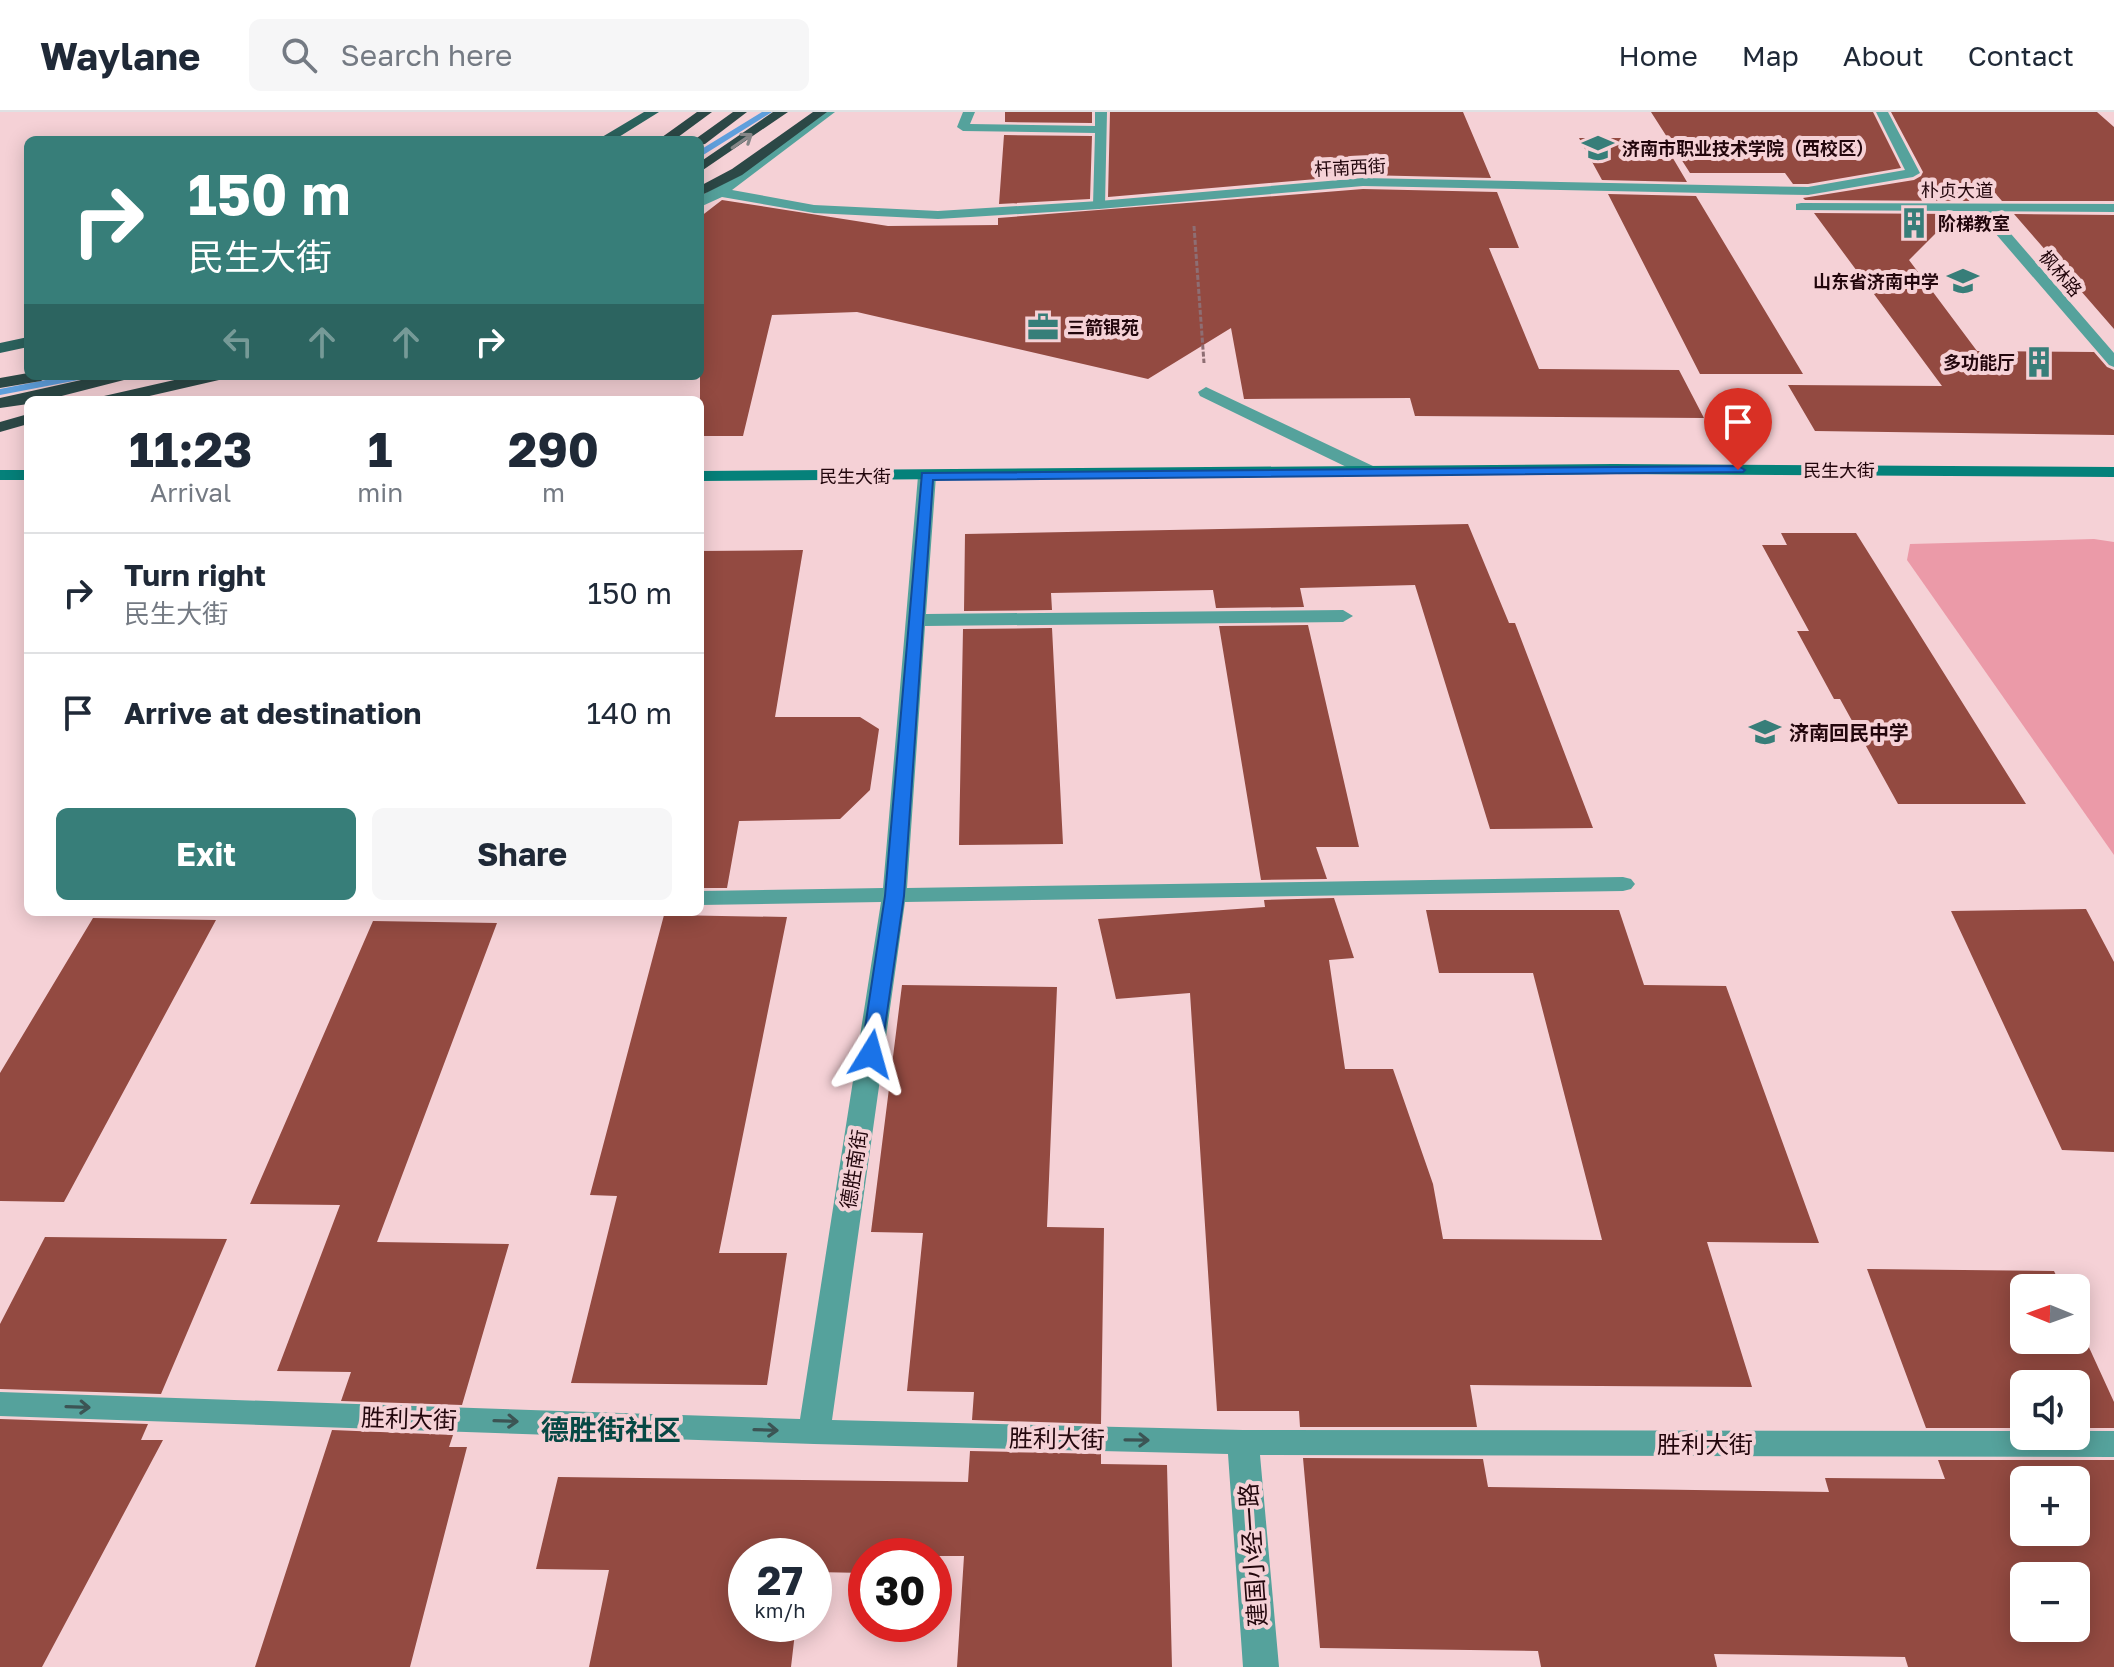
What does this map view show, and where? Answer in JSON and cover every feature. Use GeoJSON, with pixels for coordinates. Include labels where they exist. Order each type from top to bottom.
{"type":"FeatureCollection","features":[{"type":"Feature","properties":{"kind":"highway"},"geometry":{"type":"LineString","coordinates":[[671,136],[706,112]]}},
{"type":"Feature","properties":{"kind":"highway"},"geometry":{"type":"LineString","coordinates":[[704,138],[741,112]]}},
{"type":"Feature","properties":{"kind":"highway"},"geometry":{"type":"LineString","coordinates":[[704,165],[782,112]]}},
{"type":"Feature","properties":{"kind":"highway"},"geometry":{"type":"LineString","coordinates":[[704,190],[737,172],[821,112]]}},
{"type":"Feature","properties":{"kind":"highway"},"geometry":{"type":"LineString","coordinates":[[0,383],[24,379]]}},
{"type":"Feature","properties":{"kind":"highway"},"geometry":{"type":"LineString","coordinates":[[31,396],[101,380]]}},
{"type":"Feature","properties":{"kind":"highway"},"geometry":{"type":"LineString","coordinates":[[127,396],[196,380]]}},
{"type":"Feature","properties":{"kind":"highway"},"geometry":{"type":"LineString","coordinates":[[0,403],[24,398]]}},
{"type":"Feature","properties":{"kind":"highway"},"geometry":{"type":"LineString","coordinates":[[0,427],[24,420]]}},
{"type":"Feature","properties":{"kind":"main road"},"geometry":{"type":"LineString","coordinates":[[611,136],[653,112]]}},
{"type":"Feature","properties":{"kind":"main road"},"geometry":{"type":"LineString","coordinates":[[0,331],[24,331]]}},
{"type":"Feature","properties":{"kind":"main road"},"geometry":{"type":"LineString","coordinates":[[0,348],[24,343]]}},
{"type":"Feature","properties":{"kind":"main road","name":"民生大街"},"geometry":{"type":"LineString","coordinates":[[704,476],[1367,470],[2114,472]]}},
{"type":"Feature","properties":{"kind":"main road"},"geometry":{"type":"LineString","coordinates":[[0,475],[24,475]]}},
{"type":"Feature","properties":{"kind":"street"},"geometry":{"type":"LineString","coordinates":[[704,201],[829,112]]}},
{"type":"Feature","properties":{"kind":"street","name":"杆南西街"},"geometry":{"type":"LineString","coordinates":[[720,192],[814,209],[938,215],[1099,205],[1363,182],[1808,191],[1913,173],[1882,112]]}},
{"type":"Feature","properties":{"kind":"street"},"geometry":{"type":"LineString","coordinates":[[1193,214],[1201,196]]}},
{"type":"Feature","properties":{"kind":"street","name":"朴贞大道"},"geometry":{"type":"LineString","coordinates":[[1801,207],[2114,208]]}},
{"type":"Feature","properties":{"kind":"street"},"geometry":{"type":"LineString","coordinates":[[1206,392],[1367,470]]}},
{"type":"Feature","properties":{"kind":"street","name":"德胜南街"},"geometry":{"type":"LineString","coordinates":[[814,1432],[894,896],[927,476]]}},
{"type":"Feature","properties":{"kind":"street"},"geometry":{"type":"LineString","coordinates":[[916,620],[1343,616]]}},
{"type":"Feature","properties":{"kind":"street"},"geometry":{"type":"LineString","coordinates":[[704,898],[1623,884]]}},
{"type":"Feature","properties":{"kind":"street","name":"胜利大街"},"geometry":{"type":"LineString","coordinates":[[0,1404],[814,1432],[1243,1442],[2114,1444]]}},
{"type":"Feature","properties":{"kind":"street","name":"建国小经一路"},"geometry":{"type":"LineString","coordinates":[[1243,1442],[1261,1667]]}},
{"type":"Feature","properties":{"kind":"lane"},"geometry":{"type":"LineString","coordinates":[[969,112],[963,127],[1101,130]]}},
{"type":"Feature","properties":{"kind":"lane"},"geometry":{"type":"LineString","coordinates":[[1099,205],[1101,112]]}},
{"type":"Feature","properties":{"kind":"lane","name":"枫林路"},"geometry":{"type":"LineString","coordinates":[[1981,208],[2114,362]]}},
{"type":"Feature","properties":{"kind":"path"},"geometry":{"type":"LineString","coordinates":[[1193,214],[1206,392]]}},
{"type":"Feature","properties":{"kind":"shaded area"},"geometry":{"type":"Polygon","coordinates":[[[2094,539],[2114,542],[2114,855],[1907,560],[1910,544],[2094,539]]]}},
{"type":"Feature","properties":{"kind":"building"},"geometry":{"type":"Polygon","coordinates":[[[1005,112],[1092,112],[1092,123],[1005,122],[1005,112]]]}},
{"type":"Feature","properties":{"kind":"building"},"geometry":{"type":"Polygon","coordinates":[[[1110,112],[1463,112],[1491,178],[1363,175],[1108,197],[1110,112]]]}},
{"type":"Feature","properties":{"kind":"building"},"geometry":{"type":"Polygon","coordinates":[[[1651,112],[1873,112],[1901,168],[1808,184],[1793,184],[1785,173],[1690,173],[1651,112]]]}},
{"type":"Feature","properties":{"kind":"building"},"geometry":{"type":"Polygon","coordinates":[[[1891,112],[2097,112],[2114,127],[2114,201],[2002,201],[1986,183],[1969,201],[1803,198],[1914,180],[1921,176],[1923,172],[1891,112]]]}},
{"type":"Feature","properties":{"kind":"building"},"geometry":{"type":"Polygon","coordinates":[[[1004,135],[1092,136],[1090,199],[999,204],[1004,135]]]}},
{"type":"Feature","properties":{"kind":"building"},"geometry":{"type":"Polygon","coordinates":[[[1579,138],[1661,138],[1687,182],[1602,180],[1579,138]]]}},
{"type":"Feature","properties":{"kind":"building"},"geometry":{"type":"Polygon","coordinates":[[[1363,189],[1497,192],[1519,248],[1489,248],[1539,369],[1679,370],[1704,418],[1415,416],[1410,398],[1244,399],[1231,328],[1148,379],[857,312],[772,315],[743,436],[704,436],[704,396],[700,396],[700,380],[704,380],[704,214],[722,200],[888,226],[998,225],[998,218],[1363,189]]]}},
{"type":"Feature","properties":{"kind":"building"},"geometry":{"type":"Polygon","coordinates":[[[1608,194],[1696,196],[1803,374],[1700,374],[1608,194]]]}},
{"type":"Feature","properties":{"kind":"building"},"geometry":{"type":"Polygon","coordinates":[[[1814,213],[1955,214],[1909,260],[1977,351],[2094,352],[2107,367],[2114,370],[2114,435],[1815,431],[1788,385],[1942,386],[1814,213]]]}},
{"type":"Feature","properties":{"kind":"building"},"geometry":{"type":"Polygon","coordinates":[[[2014,214],[2114,215],[2114,329],[2014,214]]]}},
{"type":"Feature","properties":{"kind":"building"},"geometry":{"type":"Polygon","coordinates":[[[1468,524],[1509,623],[1515,623],[1593,828],[1490,829],[1415,585],[1300,588],[1304,607],[1216,608],[1213,590],[1051,593],[1052,610],[964,611],[965,534],[1468,524]]]}},
{"type":"Feature","properties":{"kind":"building"},"geometry":{"type":"Polygon","coordinates":[[[1781,533],[1856,533],[2026,804],[1898,804],[1840,699],[1834,699],[1797,631],[1809,631],[1762,545],[1787,545],[1781,533]]]}},
{"type":"Feature","properties":{"kind":"building"},"geometry":{"type":"Polygon","coordinates":[[[803,550],[775,717],[860,717],[879,729],[870,790],[840,819],[739,821],[727,888],[704,888],[704,551],[803,550]]]}},
{"type":"Feature","properties":{"kind":"building"},"geometry":{"type":"Polygon","coordinates":[[[1308,625],[1359,847],[1316,847],[1327,879],[1261,880],[1219,626],[1308,625]]]}},
{"type":"Feature","properties":{"kind":"building"},"geometry":{"type":"Polygon","coordinates":[[[1052,628],[1063,844],[959,845],[963,629],[1052,628]]]}},
{"type":"Feature","properties":{"kind":"building"},"geometry":{"type":"Polygon","coordinates":[[[1334,898],[1354,958],[1329,960],[1345,1069],[1393,1069],[1433,1184],[1443,1239],[1602,1240],[1533,973],[1439,973],[1426,910],[1619,910],[1644,985],[1726,986],[1819,1243],[1707,1242],[1752,1387],[1470,1385],[1477,1427],[1300,1427],[1299,1411],[1217,1411],[1190,993],[1116,999],[1098,919],[1265,907],[1264,900],[1334,898]]]}},
{"type":"Feature","properties":{"kind":"building"},"geometry":{"type":"Polygon","coordinates":[[[2086,909],[2114,962],[2114,1152],[2062,1150],[1951,911],[2086,909]]]}},
{"type":"Feature","properties":{"kind":"building"},"geometry":{"type":"Polygon","coordinates":[[[664,916],[787,917],[719,1253],[787,1253],[767,1385],[571,1383],[617,1196],[590,1195],[664,916]]]}},
{"type":"Feature","properties":{"kind":"building"},"geometry":{"type":"Polygon","coordinates":[[[93,918],[216,920],[64,1202],[0,1201],[0,1073],[93,918]]]}},
{"type":"Feature","properties":{"kind":"building"},"geometry":{"type":"Polygon","coordinates":[[[373,921],[497,923],[377,1242],[509,1244],[462,1405],[341,1401],[351,1372],[277,1371],[340,1205],[250,1204],[373,921]]]}},
{"type":"Feature","properties":{"kind":"building"},"geometry":{"type":"Polygon","coordinates":[[[902,985],[1057,987],[1047,1227],[1104,1228],[1101,1424],[972,1420],[974,1392],[907,1391],[923,1233],[871,1232],[902,985]]]}},
{"type":"Feature","properties":{"kind":"building"},"geometry":{"type":"Polygon","coordinates":[[[45,1237],[227,1239],[161,1394],[0,1389],[0,1324],[45,1237]]]}},
{"type":"Feature","properties":{"kind":"building"},"geometry":{"type":"Polygon","coordinates":[[[1867,1269],[2054,1271],[2055,1274],[2010,1274],[2010,1354],[2090,1354],[2090,1350],[2114,1402],[2114,1428],[2090,1428],[2090,1370],[2010,1370],[2010,1428],[1926,1428],[1867,1269]]]}},
{"type":"Feature","properties":{"kind":"building"},"geometry":{"type":"Polygon","coordinates":[[[0,1419],[148,1424],[141,1440],[163,1440],[42,1667],[0,1667],[0,1419]]]}},
{"type":"Feature","properties":{"kind":"building"},"geometry":{"type":"Polygon","coordinates":[[[332,1430],[453,1435],[449,1447],[467,1447],[410,1667],[255,1667],[332,1430]]]}},
{"type":"Feature","properties":{"kind":"building"},"geometry":{"type":"Polygon","coordinates":[[[970,1451],[1101,1454],[1101,1464],[1167,1465],[1172,1667],[957,1667],[964,1556],[952,1556],[952,1538],[848,1538],[848,1573],[832,1572],[832,1538],[728,1538],[728,1642],[794,1642],[791,1667],[589,1667],[609,1570],[536,1569],[558,1477],[968,1482],[970,1451]]]}},
{"type":"Feature","properties":{"kind":"building"},"geometry":{"type":"Polygon","coordinates":[[[1303,1458],[1483,1459],[1488,1487],[1829,1492],[1825,1478],[1945,1479],[1938,1460],[2114,1460],[2114,1667],[1908,1667],[1905,1657],[1714,1654],[1717,1667],[1541,1667],[1538,1651],[1320,1648],[1303,1458]]]}},
{"type":"Feature","properties":{"kind":"waterway"},"geometry":{"type":"LineString","coordinates":[[704,152],[768,112]]}},
{"type":"Feature","properties":{"kind":"waterway"},"geometry":{"type":"LineString","coordinates":[[0,392],[63,380]]}},
{"type":"Feature","properties":{"kind":"place","name":"济南市职业技术学院（西校区）"},"geometry":{"type":"Point","coordinates":[1598,148]}},
{"type":"Feature","properties":{"kind":"place","name":"阶梯教室"},"geometry":{"type":"Point","coordinates":[1914,223]}},
{"type":"Feature","properties":{"kind":"place","name":"山东省济南中学"},"geometry":{"type":"Point","coordinates":[1963,281]}},
{"type":"Feature","properties":{"kind":"place","name":"三箭银苑"},"geometry":{"type":"Point","coordinates":[1043,327]}},
{"type":"Feature","properties":{"kind":"place","name":"多功能厅"},"geometry":{"type":"Point","coordinates":[2039,362]}},
{"type":"Feature","properties":{"kind":"place","name":"济南回民中学"},"geometry":{"type":"Point","coordinates":[1765,732]}},
{"type":"Feature","properties":{"kind":"district","name":"德胜街社区"},"geometry":{"type":"Point","coordinates":[611,1429]}},
{"type":"Feature","properties":{"kind":"route"},"geometry":{"type":"LineString","coordinates":[[871,1054],[894,896],[927,476],[1367,470],[1738,470]]}}]}
